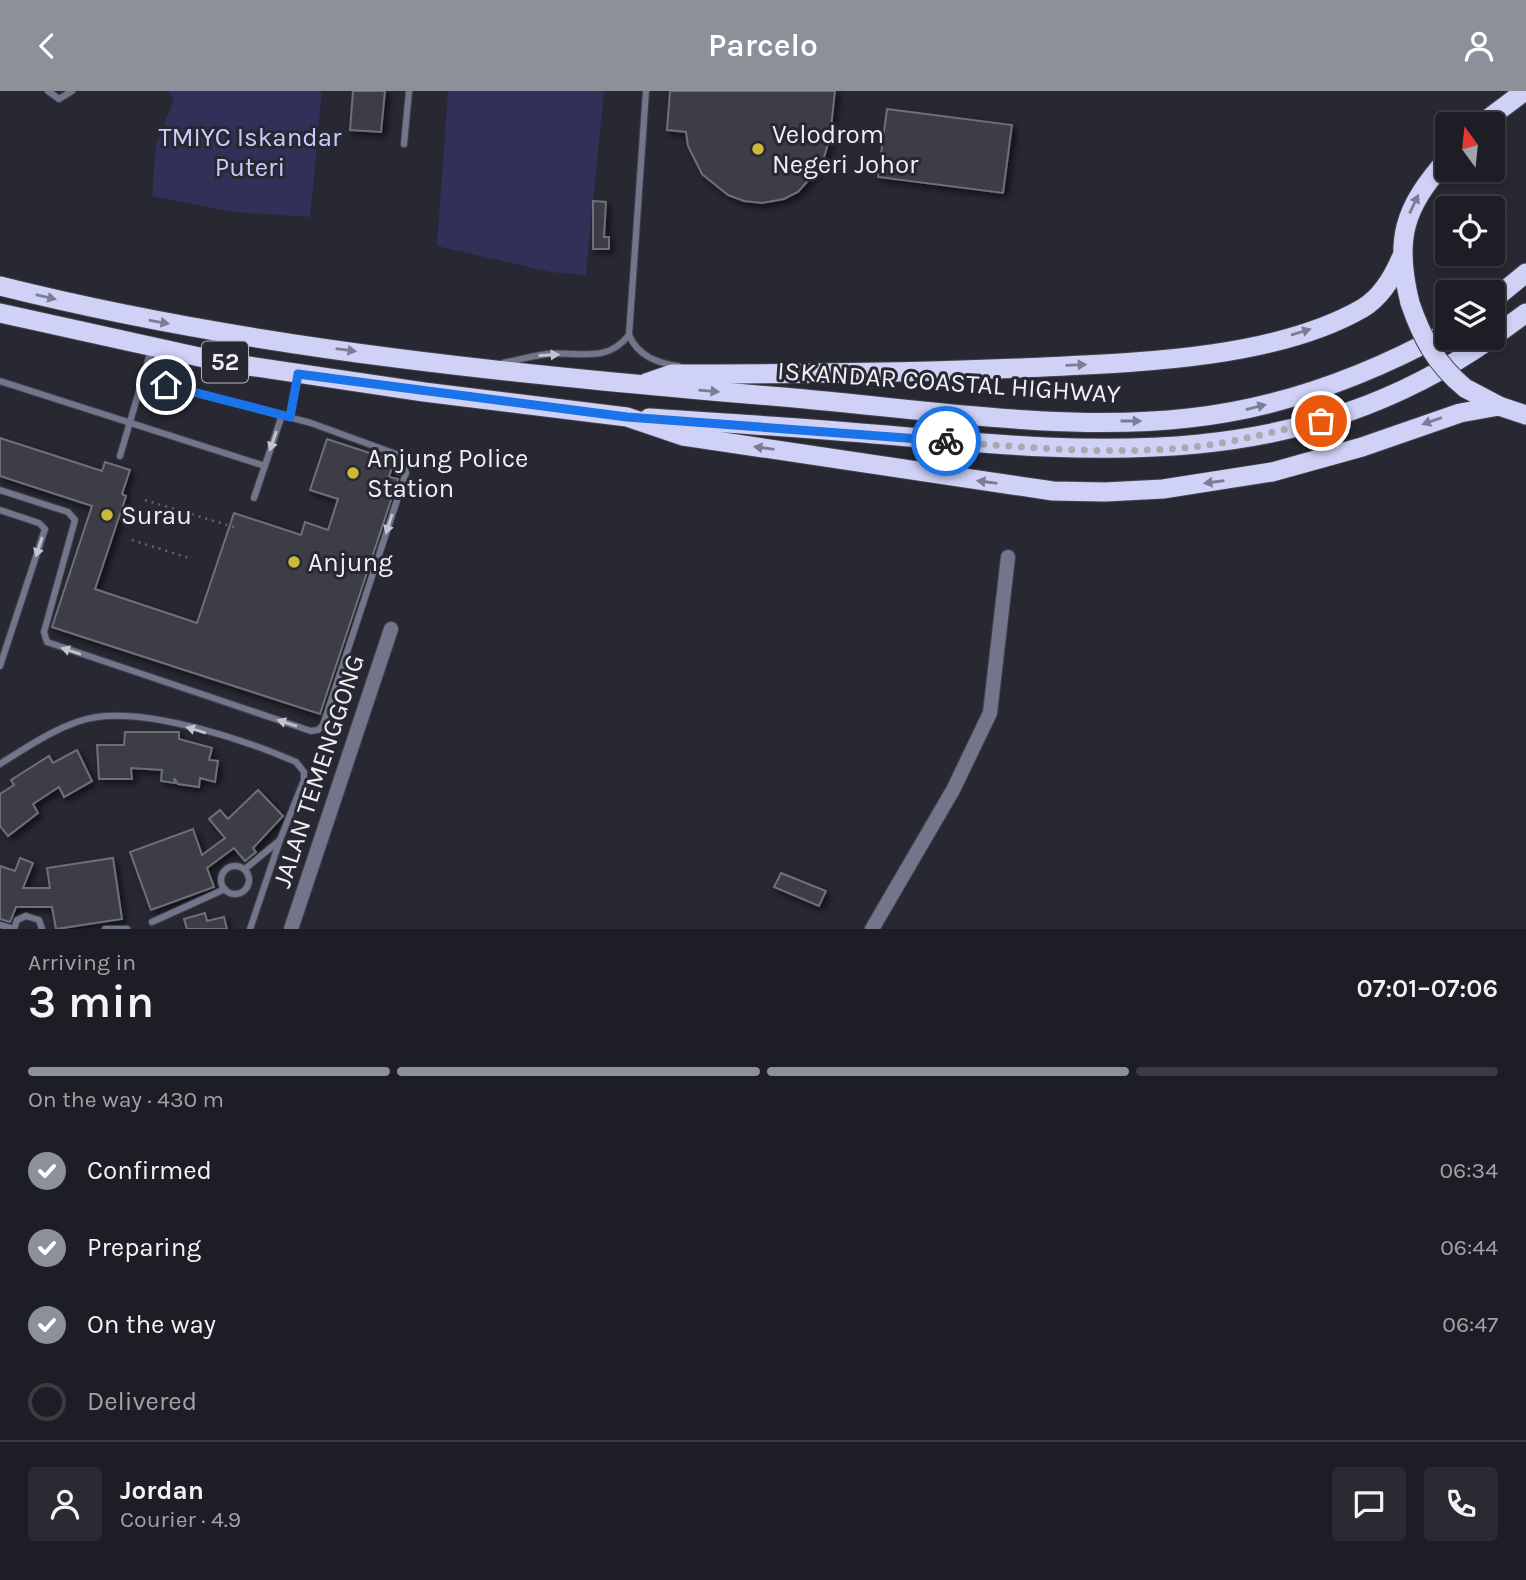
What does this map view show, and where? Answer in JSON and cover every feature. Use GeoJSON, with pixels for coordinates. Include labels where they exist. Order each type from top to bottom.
{"type":"FeatureCollection","features":[{"type":"Feature","properties":{"kind":"highway"},"geometry":{"type":"LineString","coordinates":[[1496,112],[1525,91]]}},
{"type":"Feature","properties":{"kind":"highway"},"geometry":{"type":"LineString","coordinates":[[1435,172],[1413,205],[1402,239],[1401,258],[1410,303],[1430,350],[1445,370],[1465,388],[1499,406],[1526,415]]}},
{"type":"Feature","properties":{"kind":"highway"},"geometry":{"type":"LineString","coordinates":[[641,385],[672,374],[881,373],[1054,366],[1134,362],[1215,352],[1280,339],[1347,316],[1366,306],[1378,295],[1401,258]]}},
{"type":"Feature","properties":{"kind":"highway"},"geometry":{"type":"LineString","coordinates":[[1505,290],[1526,273]]}},
{"type":"Feature","properties":{"kind":"highway","name":"52"},"geometry":{"type":"LineString","coordinates":[[0,286],[157,322],[482,367],[641,385]]}},
{"type":"Feature","properties":{"kind":"highway","name":"52"},"geometry":{"type":"LineString","coordinates":[[0,313],[151,348],[298,374],[627,417],[1022,447],[1122,451],[1195,447],[1321,421],[1366,405],[1444,369],[1473,350]]}},
{"type":"Feature","properties":{"kind":"highway","name":"52"},"geometry":{"type":"LineString","coordinates":[[1505,328],[1526,313]]}},
{"type":"Feature","properties":{"kind":"highway","name":"ISKANDAR COASTAL HIGHWAY"},"geometry":{"type":"LineString","coordinates":[[641,385],[1017,418],[1103,421],[1189,418],[1235,412],[1315,390],[1358,376],[1435,338]]}},
{"type":"Feature","properties":{"kind":"highway"},"geometry":{"type":"LineString","coordinates":[[627,417],[654,429],[683,436],[1039,489],[1105,492],[1163,489],[1272,472],[1362,446],[1460,413],[1499,406]]}},
{"type":"Feature","properties":{"kind":"street"},"geometry":{"type":"LineString","coordinates":[[873,929],[953,790],[990,713],[1008,557]]}},
{"type":"Feature","properties":{"kind":"street","name":"JALAN TEMENGGONG"},"geometry":{"type":"LineString","coordinates":[[291,929],[391,629]]}},
{"type":"Feature","properties":{"kind":"lane"},"geometry":{"type":"LineString","coordinates":[[48,91],[57,99],[72,91]]}},
{"type":"Feature","properties":{"kind":"lane"},"geometry":{"type":"LineString","coordinates":[[404,144],[409,91]]}},
{"type":"Feature","properties":{"kind":"lane"},"geometry":{"type":"LineString","coordinates":[[646,91],[629,335],[639,352],[656,361],[697,368],[708,374]]}},
{"type":"Feature","properties":{"kind":"lane"},"geometry":{"type":"LineString","coordinates":[[482,367],[548,354],[603,354],[621,345],[629,335]]}},
{"type":"Feature","properties":{"kind":"lane"},"geometry":{"type":"LineString","coordinates":[[120,456],[151,348]]}},
{"type":"Feature","properties":{"kind":"lane"},"geometry":{"type":"LineString","coordinates":[[290,417],[298,374]]}},
{"type":"Feature","properties":{"kind":"lane"},"geometry":{"type":"LineString","coordinates":[[0,490],[68,512],[74,517],[44,632],[47,642],[311,731],[318,730],[323,725],[406,473],[396,454],[290,417],[143,379]]}},
{"type":"Feature","properties":{"kind":"lane"},"geometry":{"type":"LineString","coordinates":[[0,381],[265,466]]}},
{"type":"Feature","properties":{"kind":"lane"},"geometry":{"type":"LineString","coordinates":[[254,498],[282,415]]}},
{"type":"Feature","properties":{"kind":"lane"},"geometry":{"type":"LineString","coordinates":[[0,510],[39,523],[44,529],[0,666]]}},
{"type":"Feature","properties":{"kind":"lane"},"geometry":{"type":"LineString","coordinates":[[0,764],[41,738],[95,717],[150,716],[259,748],[301,767],[304,780],[280,840],[250,929]]}},
{"type":"Feature","properties":{"kind":"lane"},"geometry":{"type":"LineString","coordinates":[[245,869],[280,840]]}},
{"type":"Feature","properties":{"kind":"lane"},"geometry":{"type":"LineString","coordinates":[[245,869],[236,866],[227,868],[221,880],[225,889],[233,894],[246,890],[260,897]]}},
{"type":"Feature","properties":{"kind":"lane"},"geometry":{"type":"LineString","coordinates":[[245,869],[249,881],[246,890]]}},
{"type":"Feature","properties":{"kind":"lane"},"geometry":{"type":"LineString","coordinates":[[152,922],[225,889]]}},
{"type":"Feature","properties":{"kind":"lane"},"geometry":{"type":"LineString","coordinates":[[0,925],[14,929],[21,917],[30,916],[38,920],[42,929]]}},
{"type":"Feature","properties":{"kind":"lane"},"geometry":{"type":"LineString","coordinates":[[105,929],[127,929]]}},
{"type":"Feature","properties":{"kind":"path"},"geometry":{"type":"LineString","coordinates":[[145,500],[237,528]]}},
{"type":"Feature","properties":{"kind":"path"},"geometry":{"type":"LineString","coordinates":[[132,540],[192,559]]}},
{"type":"Feature","properties":{"kind":"green space","name":"TMIYC Iskandar Puteri"},"geometry":{"type":"Polygon","coordinates":[[[168,91],[322,91],[310,217],[233,212],[152,196],[156,144],[174,100],[168,91]]]}},
{"type":"Feature","properties":{"kind":"green space"},"geometry":{"type":"Polygon","coordinates":[[[448,91],[604,91],[586,275],[550,272],[437,246],[448,91]]]}},
{"type":"Feature","properties":{"kind":"building"},"geometry":{"type":"Polygon","coordinates":[[[353,91],[385,91],[381,132],[350,130],[353,91]]]}},
{"type":"Feature","properties":{"kind":"building","name":"Velodrom Negeri Johor"},"geometry":{"type":"Polygon","coordinates":[[[670,91],[835,91],[830,136],[822,165],[798,192],[784,199],[762,203],[744,201],[728,195],[702,174],[688,146],[686,132],[667,130],[670,91]]]}},
{"type":"Feature","properties":{"kind":"building"},"geometry":{"type":"Polygon","coordinates":[[[887,109],[1012,125],[1003,193],[878,177],[887,109]]]}},
{"type":"Feature","properties":{"kind":"building"},"geometry":{"type":"Polygon","coordinates":[[[593,201],[606,202],[604,237],[609,237],[609,249],[593,249],[593,201]]]}},
{"type":"Feature","properties":{"kind":"building","name":"Anjung"},"geometry":{"type":"Polygon","coordinates":[[[0,438],[102,471],[105,462],[130,470],[122,494],[126,496],[95,589],[197,623],[234,513],[301,535],[305,522],[328,530],[338,499],[310,490],[327,439],[394,461],[389,477],[398,479],[320,714],[52,627],[92,506],[0,476],[0,438]]]}},
{"type":"Feature","properties":{"kind":"building"},"geometry":{"type":"Polygon","coordinates":[[[125,732],[179,732],[179,739],[212,748],[209,760],[218,761],[215,782],[200,778],[199,787],[178,784],[174,778],[175,783],[161,781],[162,770],[131,768],[132,779],[99,779],[97,745],[124,745],[125,732]]]}},
{"type":"Feature","properties":{"kind":"building"},"geometry":{"type":"Polygon","coordinates":[[[77,750],[92,781],[64,797],[59,787],[33,804],[38,813],[8,836],[0,826],[0,794],[14,785],[11,780],[49,756],[53,763],[77,750]]]}},
{"type":"Feature","properties":{"kind":"building"},"geometry":{"type":"Polygon","coordinates":[[[258,790],[283,816],[253,848],[256,852],[245,861],[234,848],[207,868],[214,887],[151,910],[130,852],[193,829],[202,855],[225,838],[209,819],[220,810],[228,819],[258,790]]]}},
{"type":"Feature","properties":{"kind":"building"},"geometry":{"type":"Polygon","coordinates":[[[20,858],[33,863],[23,888],[50,888],[47,868],[113,858],[122,919],[56,929],[52,907],[16,907],[10,922],[0,919],[0,866],[15,871],[20,858]]]}},
{"type":"Feature","properties":{"kind":"building"},"geometry":{"type":"Polygon","coordinates":[[[781,873],[826,891],[819,906],[774,887],[781,873]]]}},
{"type":"Feature","properties":{"kind":"building"},"geometry":{"type":"Polygon","coordinates":[[[205,913],[207,921],[224,917],[227,929],[187,929],[184,919],[205,913]]]}},
{"type":"Feature","properties":{"kind":"way so far"},"geometry":{"type":"LineString","coordinates":[[946,441],[1122,451],[1195,447],[1321,421]]}},
{"type":"Feature","properties":{"kind":"place","name":"Velodrom Negeri Johor"},"geometry":{"type":"Point","coordinates":[758,149]}},
{"type":"Feature","properties":{"kind":"place","name":"Anjung Police Station"},"geometry":{"type":"Point","coordinates":[353,473]}},
{"type":"Feature","properties":{"kind":"place","name":"Surau"},"geometry":{"type":"Point","coordinates":[107,515]}},
{"type":"Feature","properties":{"kind":"place","name":"Anjung"},"geometry":{"type":"Point","coordinates":[294,562]}},
{"type":"Feature","properties":{"kind":"route"},"geometry":{"type":"LineString","coordinates":[[166,385],[290,417],[298,374],[627,417],[779,426],[946,441]]}}]}
